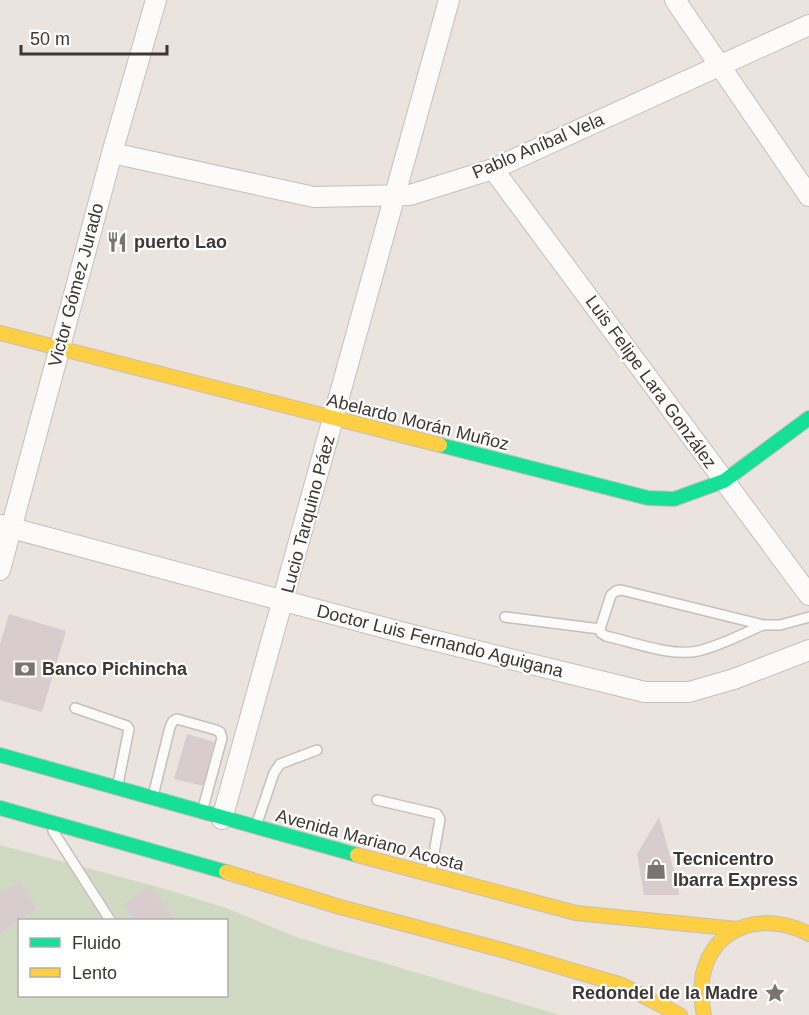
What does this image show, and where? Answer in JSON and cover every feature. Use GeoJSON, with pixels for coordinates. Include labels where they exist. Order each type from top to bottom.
{"type":"FeatureCollection","features":[{"type":"Feature","properties":{"kind":"main road","name":"Abelardo Morán Muñoz"},"geometry":{"type":"LineString","coordinates":[[0,333],[648,498],[674,499],[724,481],[809,418]]}},
{"type":"Feature","properties":{"kind":"main road","name":"Avenida Mariano Acosta"},"geometry":{"type":"LineString","coordinates":[[0,755],[222,819],[576,913],[737,929]]}},
{"type":"Feature","properties":{"kind":"main road"},"geometry":{"type":"LineString","coordinates":[[0,808],[45,819],[340,907],[506,951],[621,985],[680,1015]]}},
{"type":"Feature","properties":{"kind":"main road"},"geometry":{"type":"LineString","coordinates":[[704,1015],[699,997],[701,976],[708,957],[721,941],[737,929],[790,912]]}},
{"type":"Feature","properties":{"kind":"main road"},"geometry":{"type":"LineString","coordinates":[[763,921],[782,922],[801,928],[809,934]]}},
{"type":"Feature","properties":{"kind":"street","name":"Victor Gómez Jurado"},"geometry":{"type":"LineString","coordinates":[[0,570],[6,526],[59,348],[156,0]]}},
{"type":"Feature","properties":{"kind":"street","name":"Lucio Tarquino Páez"},"geometry":{"type":"LineString","coordinates":[[222,819],[284,601],[393,195],[449,0]]}},
{"type":"Feature","properties":{"kind":"street"},"geometry":{"type":"LineString","coordinates":[[675,0],[809,196]]}},
{"type":"Feature","properties":{"kind":"street","name":"Pablo Aníbal Vela"},"geometry":{"type":"LineString","coordinates":[[112,153],[314,197],[410,195],[493,169],[809,25]]}},
{"type":"Feature","properties":{"kind":"street","name":"Luis Felipe Lara González"},"geometry":{"type":"LineString","coordinates":[[493,169],[809,595]]}},
{"type":"Feature","properties":{"kind":"street","name":"Doctor Luis Fernando Aguigana"},"geometry":{"type":"LineString","coordinates":[[6,526],[404,633],[645,692],[689,692],[734,679],[809,650]]}},
{"type":"Feature","properties":{"kind":"lane"},"geometry":{"type":"LineString","coordinates":[[763,625],[715,646],[696,651],[677,652],[606,636],[601,633],[600,629],[611,595],[621,590],[763,625],[780,625],[809,617]]}},
{"type":"Feature","properties":{"kind":"lane"},"geometry":{"type":"LineString","coordinates":[[505,617],[600,629]]}},
{"type":"Feature","properties":{"kind":"lane"},"geometry":{"type":"LineString","coordinates":[[75,708],[124,724],[129,729],[117,789]]}},
{"type":"Feature","properties":{"kind":"lane"},"geometry":{"type":"LineString","coordinates":[[152,799],[173,721],[177,719],[206,727],[220,732],[222,738],[202,813]]}},
{"type":"Feature","properties":{"kind":"lane"},"geometry":{"type":"LineString","coordinates":[[256,828],[274,773],[280,764],[317,750]]}},
{"type":"Feature","properties":{"kind":"lane"},"geometry":{"type":"LineString","coordinates":[[377,800],[437,814],[440,819],[430,875]]}},
{"type":"Feature","properties":{"kind":"lane"},"geometry":{"type":"LineString","coordinates":[[45,819],[109,919]]}},
{"type":"Feature","properties":{"kind":"green space"},"geometry":{"type":"Polygon","coordinates":[[[0,845],[162,888],[226,908],[299,938],[560,1015],[0,1015],[0,845]]]}},
{"type":"Feature","properties":{"kind":"building"},"geometry":{"type":"Polygon","coordinates":[[[9,614],[66,631],[42,712],[0,700],[0,644],[9,614]]]}},
{"type":"Feature","properties":{"kind":"building"},"geometry":{"type":"Polygon","coordinates":[[[187,734],[214,742],[204,786],[174,779],[187,734]]]}},
{"type":"Feature","properties":{"kind":"building","name":"Tecnicentro Ibarra Express"},"geometry":{"type":"Polygon","coordinates":[[[659,817],[679,895],[644,895],[637,854],[659,817]]]}},
{"type":"Feature","properties":{"kind":"building"},"geometry":{"type":"Polygon","coordinates":[[[19,883],[37,908],[0,933],[0,889],[3,893],[19,883]]]}},
{"type":"Feature","properties":{"kind":"building"},"geometry":{"type":"Polygon","coordinates":[[[150,885],[174,919],[134,919],[123,905],[150,885]]]}},
{"type":"Feature","properties":{"kind":"traffic: fast"},"geometry":{"type":"LineString","coordinates":[[440,445],[648,498],[674,499],[724,481],[809,418]]}},
{"type":"Feature","properties":{"kind":"traffic: fast"},"geometry":{"type":"LineString","coordinates":[[0,755],[357,855]]}},
{"type":"Feature","properties":{"kind":"traffic: fast"},"geometry":{"type":"LineString","coordinates":[[0,808],[226,872]]}},
{"type":"Feature","properties":{"kind":"traffic: slow"},"geometry":{"type":"LineString","coordinates":[[0,333],[440,445]]}},
{"type":"Feature","properties":{"kind":"traffic: slow"},"geometry":{"type":"LineString","coordinates":[[357,855],[576,913],[737,929]]}},
{"type":"Feature","properties":{"kind":"traffic: slow"},"geometry":{"type":"LineString","coordinates":[[226,872],[340,907],[506,951],[622,985],[680,1015]]}},
{"type":"Feature","properties":{"kind":"traffic: slow"},"geometry":{"type":"LineString","coordinates":[[704,1015],[701,990],[705,968],[713,950],[726,936],[743,927],[763,923],[785,925],[809,934]]}},
{"type":"Feature","properties":{"kind":"place","name":"puerto Lao"},"geometry":{"type":"Point","coordinates":[117,242]}},
{"type":"Feature","properties":{"kind":"place","name":"Banco Pichincha"},"geometry":{"type":"Point","coordinates":[25,669]}},
{"type":"Feature","properties":{"kind":"place","name":"Tecnicentro Ibarra Express"},"geometry":{"type":"Point","coordinates":[656,869]}},
{"type":"Feature","properties":{"kind":"place","name":"Redondel de la Madre"},"geometry":{"type":"Point","coordinates":[775,993]}}]}
